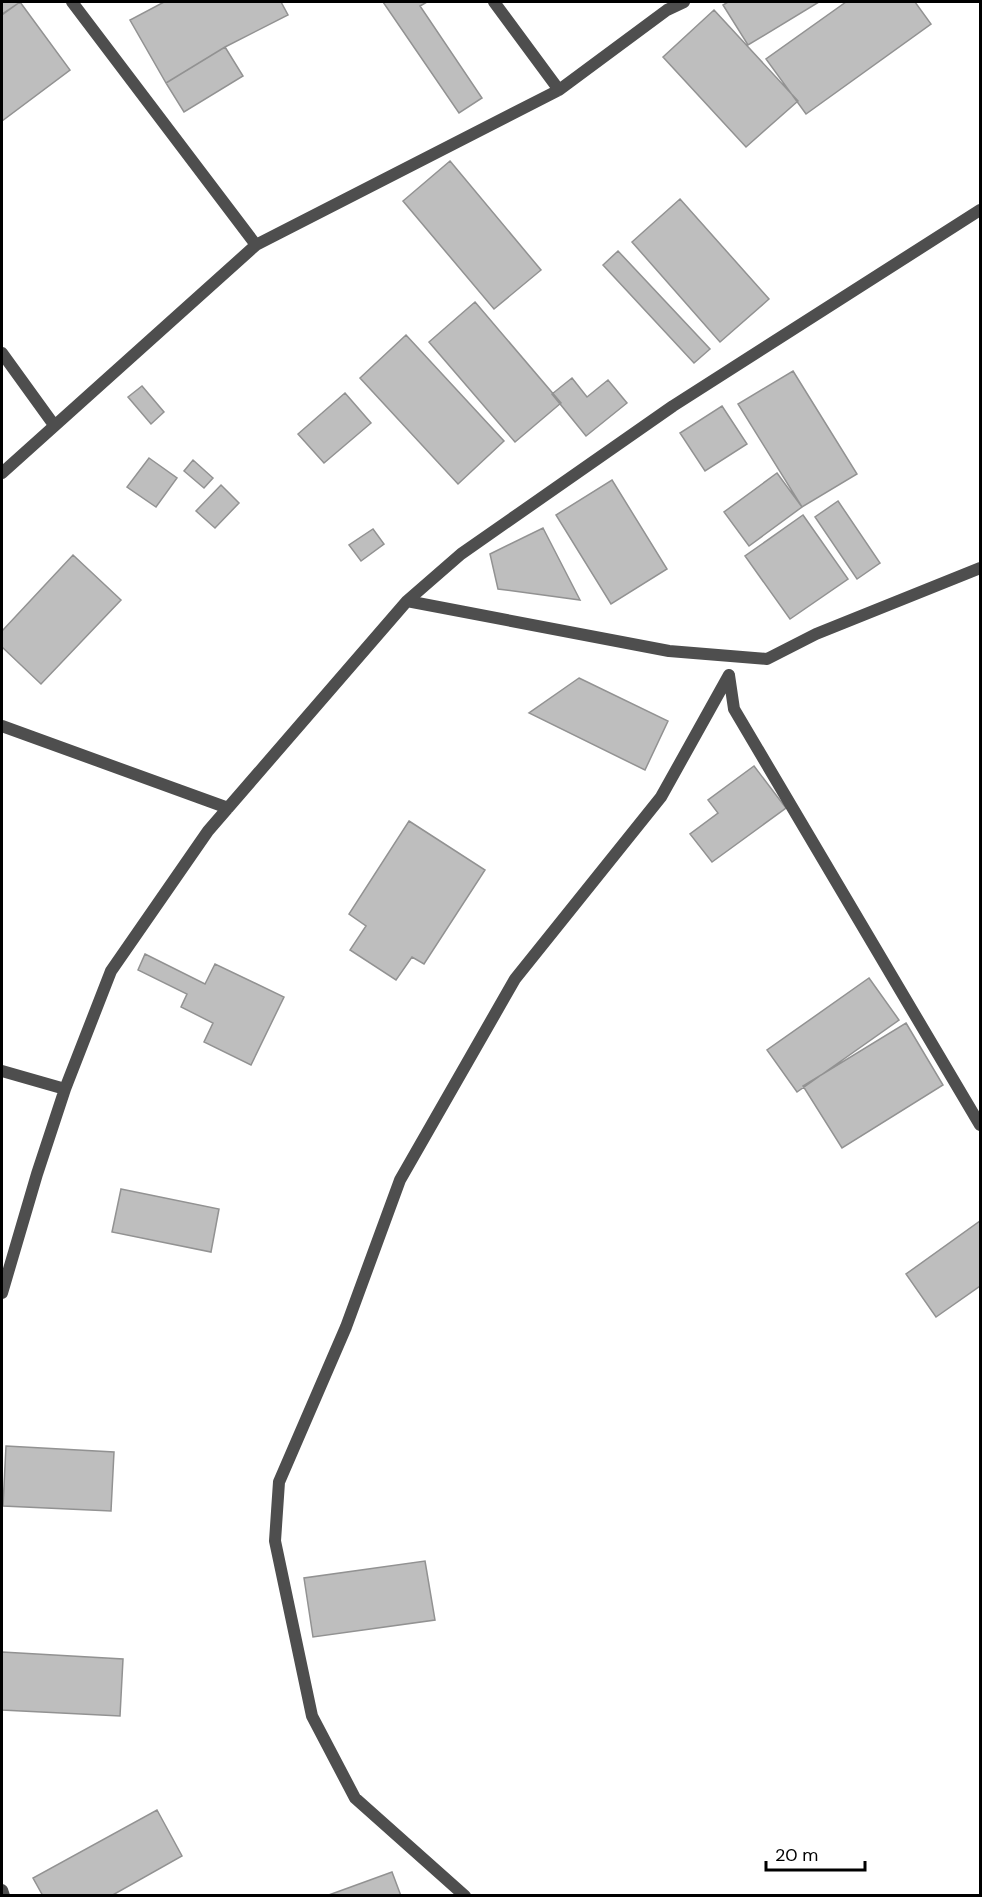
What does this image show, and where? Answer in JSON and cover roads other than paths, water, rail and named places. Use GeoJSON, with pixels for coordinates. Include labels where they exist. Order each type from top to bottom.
{"type":"FeatureCollection","features":[{"type":"Feature","properties":{"kind":"street"},"geometry":{"type":"LineString","coordinates":[[72,2],[256,245]]}},
{"type":"Feature","properties":{"kind":"street"},"geometry":{"type":"LineString","coordinates":[[494,2],[559,90]]}},
{"type":"Feature","properties":{"kind":"street"},"geometry":{"type":"LineString","coordinates":[[2,473],[256,245],[559,90],[667,10],[684,2]]}},
{"type":"Feature","properties":{"kind":"street"},"geometry":{"type":"LineString","coordinates":[[2,1293],[65,1089],[111,971],[208,831],[407,601],[461,554],[673,406],[981,210]]}},
{"type":"Feature","properties":{"kind":"street"},"geometry":{"type":"LineString","coordinates":[[2,353],[54,425]]}},
{"type":"Feature","properties":{"kind":"street"},"geometry":{"type":"LineString","coordinates":[[407,601],[669,651],[767,660],[816,634],[981,568]]}},
{"type":"Feature","properties":{"kind":"street"},"geometry":{"type":"LineString","coordinates":[[465,1896],[355,1798],[312,1716],[275,1541],[279,1482],[346,1327],[400,1180],[515,979],[661,797],[729,675],[734,709],[981,1125]]}},
{"type":"Feature","properties":{"kind":"street"},"geometry":{"type":"LineString","coordinates":[[2,726],[228,808]]}},
{"type":"Feature","properties":{"kind":"street"},"geometry":{"type":"LineString","coordinates":[[2,1071],[65,1089]]}},
{"type":"Feature","properties":{"kind":"street"},"geometry":{"type":"LineString","coordinates":[[2,1890],[4,1896]]}}]}
